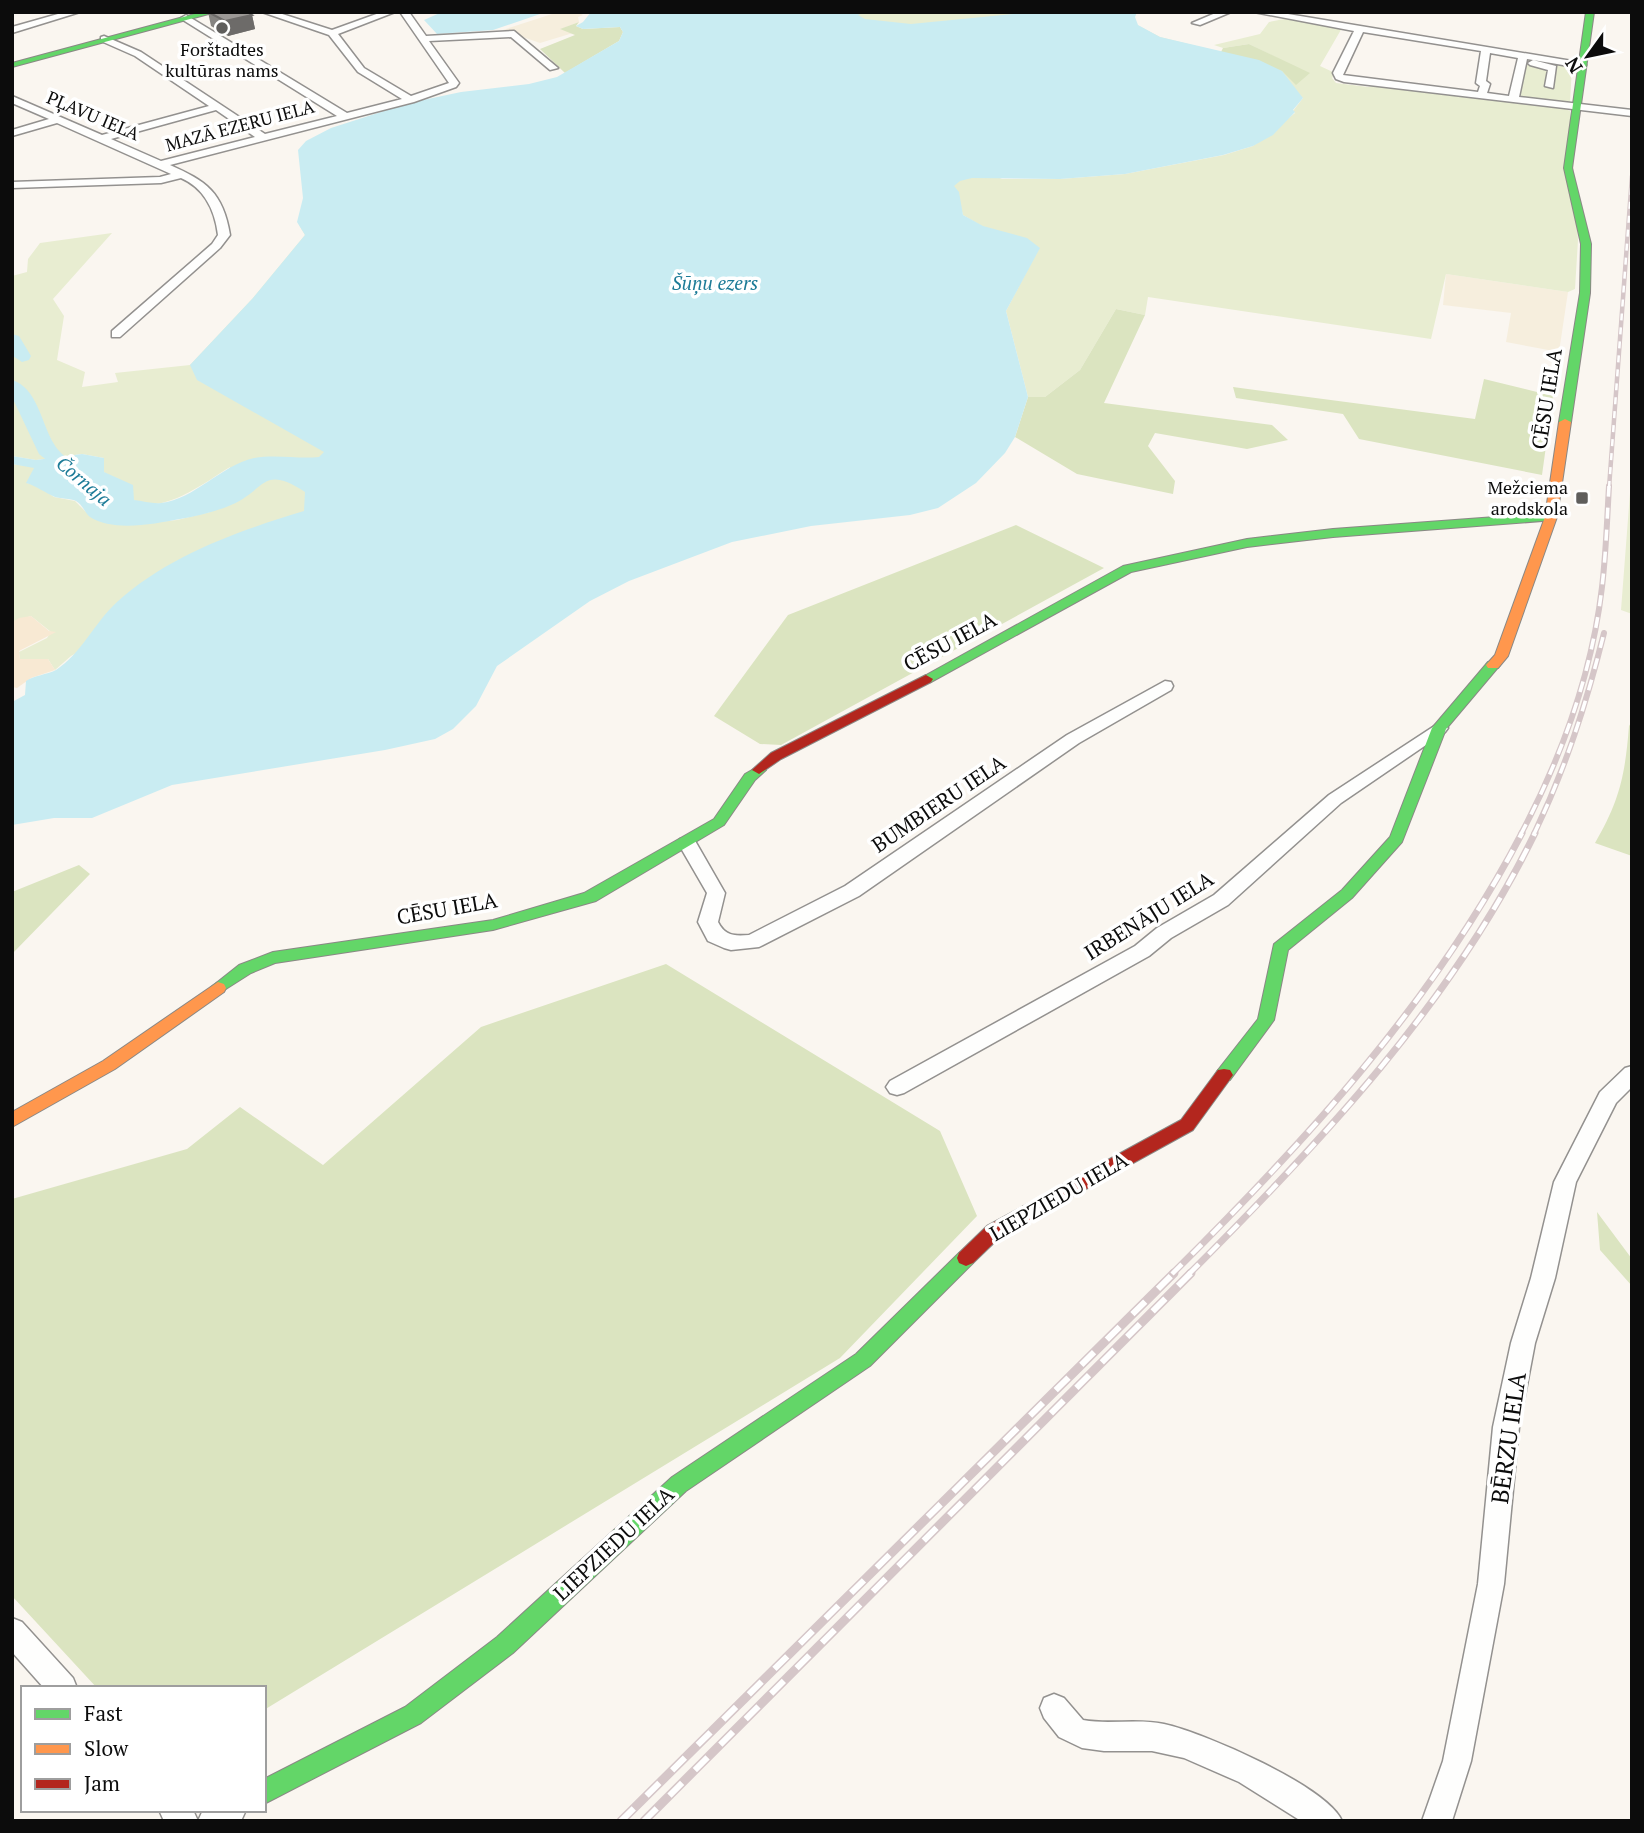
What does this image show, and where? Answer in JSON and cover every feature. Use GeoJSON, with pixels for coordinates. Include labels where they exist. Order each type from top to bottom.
{"type":"FeatureCollection","features":[{"type":"Feature","properties":{"kind":"street"},"geometry":{"type":"LineString","coordinates":[[12,30],[76,12]]}},
{"type":"Feature","properties":{"kind":"street"},"geometry":{"type":"LineString","coordinates":[[267,12],[332,33],[361,70],[410,100]]}},
{"type":"Feature","properties":{"kind":"street"},"geometry":{"type":"LineString","coordinates":[[345,12],[367,21]]}},
{"type":"Feature","properties":{"kind":"street"},"geometry":{"type":"LineString","coordinates":[[332,33],[391,12]]}},
{"type":"Feature","properties":{"kind":"street"},"geometry":{"type":"LineString","coordinates":[[404,12],[423,39],[514,34],[553,68]]}},
{"type":"Feature","properties":{"kind":"street"},"geometry":{"type":"LineString","coordinates":[[1197,23],[1227,12]]}},
{"type":"Feature","properties":{"kind":"street","name":"CĒSU IELA"},"geometry":{"type":"LineString","coordinates":[[12,1119],[110,1065],[245,969],[273,958],[494,925],[590,897],[719,822],[750,777],[776,756],[978,653],[1127,569],[1247,543],[1333,533],[1551,517],[1585,293],[1586,244],[1568,168],[1590,12]]}},
{"type":"Feature","properties":{"kind":"street"},"geometry":{"type":"LineString","coordinates":[[1254,13],[1360,28],[1452,48],[1486,50],[1553,68],[1550,86]]}},
{"type":"Feature","properties":{"kind":"street"},"geometry":{"type":"LineString","coordinates":[[12,65],[196,15],[346,117]]}},
{"type":"Feature","properties":{"kind":"street"},"geometry":{"type":"LineString","coordinates":[[1360,28],[1339,77],[1632,113]]}},
{"type":"Feature","properties":{"kind":"street"},"geometry":{"type":"LineString","coordinates":[[104,38],[138,54],[262,137]]}},
{"type":"Feature","properties":{"kind":"street","name":"MAZĀ EZERU IELA"},"geometry":{"type":"LineString","coordinates":[[160,164],[346,117],[447,88],[454,82],[423,39]]}},
{"type":"Feature","properties":{"kind":"street"},"geometry":{"type":"LineString","coordinates":[[1482,96],[1485,84],[1481,83],[1486,50]]}},
{"type":"Feature","properties":{"kind":"street"},"geometry":{"type":"LineString","coordinates":[[1522,59],[1581,65]]}},
{"type":"Feature","properties":{"kind":"street"},"geometry":{"type":"LineString","coordinates":[[1513,99],[1522,59]]}},
{"type":"Feature","properties":{"kind":"street","name":"PĻAVU IELA"},"geometry":{"type":"LineString","coordinates":[[12,99],[160,164]]}},
{"type":"Feature","properties":{"kind":"street"},"geometry":{"type":"LineString","coordinates":[[103,138],[216,107]]}},
{"type":"Feature","properties":{"kind":"street"},"geometry":{"type":"LineString","coordinates":[[12,134],[56,120]]}},
{"type":"Feature","properties":{"kind":"street","name":"MAZĀ EZERU IELA"},"geometry":{"type":"LineString","coordinates":[[116,334],[224,236],[223,224],[209,192],[197,181],[160,164]]}},
{"type":"Feature","properties":{"kind":"street"},"geometry":{"type":"LineString","coordinates":[[12,185],[161,180],[182,174]]}},
{"type":"Feature","properties":{"kind":"street","name":"LIEPZIEDU IELA"},"geometry":{"type":"LineString","coordinates":[[266,1791],[413,1715],[506,1644],[679,1484],[863,1360],[994,1231],[1187,1125],[1266,1020],[1280,948],[1347,894],[1397,839],[1439,728],[1501,656],[1551,517]]}},
{"type":"Feature","properties":{"kind":"street","name":"BUMBIERU IELA"},"geometry":{"type":"LineString","coordinates":[[687,843],[716,893],[708,922],[715,936],[731,943],[752,942],[852,891],[1073,739],[1165,686]]}},
{"type":"Feature","properties":{"kind":"street","name":"IRBENĀJU IELA"},"geometry":{"type":"LineString","coordinates":[[897,1087],[1142,951],[1164,933],[1221,900],[1335,799],[1439,728]]}},
{"type":"Feature","properties":{"kind":"street","name":"BĒRZU IELA"},"geometry":{"type":"LineString","coordinates":[[1437,1821],[1457,1760],[1491,1584],[1506,1427],[1523,1343],[1565,1182],[1608,1098],[1632,1073]]}},
{"type":"Feature","properties":{"kind":"street"},"geometry":{"type":"LineString","coordinates":[[12,1631],[61,1686]]}},
{"type":"Feature","properties":{"kind":"street"},"geometry":{"type":"LineString","coordinates":[[1055,1708],[1070,1728],[1088,1735],[1163,1738],[1229,1762],[1294,1798],[1327,1821]]}},
{"type":"Feature","properties":{"kind":"street"},"geometry":{"type":"LineString","coordinates":[[212,1821],[228,1812]]}},
{"type":"Feature","properties":{"kind":"shaded area"},"geometry":{"type":"Polygon","coordinates":[[[578,12],[583,15],[578,17],[579,22],[561,29],[573,33],[540,43],[503,30],[552,14],[578,12]]]}},
{"type":"Feature","properties":{"kind":"shaded area"},"geometry":{"type":"Polygon","coordinates":[[[1446,274],[1568,292],[1559,352],[1506,342],[1511,313],[1443,305],[1446,274]]]}},
{"type":"Feature","properties":{"kind":"green space"},"geometry":{"type":"Polygon","coordinates":[[[849,12],[1067,12],[944,26],[864,26],[849,12]]]}},
{"type":"Feature","properties":{"kind":"green space"},"geometry":{"type":"Polygon","coordinates":[[[1284,19],[1342,28],[1320,66],[1335,73],[1332,78],[1336,83],[1368,87],[1377,85],[1561,107],[1570,111],[1578,240],[1575,289],[1568,292],[1446,274],[1431,339],[1148,297],[1145,315],[1116,309],[1080,370],[1045,397],[1028,397],[1006,311],[1039,248],[1000,237],[963,215],[959,201],[955,201],[953,180],[993,175],[1002,179],[1060,179],[1125,174],[1224,155],[1253,146],[1295,113],[1293,111],[1303,98],[1163,42],[1137,25],[1160,37],[1309,74],[1249,44],[1223,48],[1214,45],[1260,34],[1269,22],[1284,19]]]}},
{"type":"Feature","properties":{"kind":"green space"},"geometry":{"type":"Polygon","coordinates":[[[579,22],[576,26],[583,29],[620,27],[623,32],[619,41],[565,73],[540,49],[575,35],[560,29],[579,22]]]}},
{"type":"Feature","properties":{"kind":"green space"},"geometry":{"type":"Polygon","coordinates":[[[1249,44],[1310,73],[1296,85],[1282,71],[1221,52],[1223,48],[1249,44]]]}},
{"type":"Feature","properties":{"kind":"green space"},"geometry":{"type":"Polygon","coordinates":[[[1525,58],[1572,68],[1570,102],[1518,98],[1525,58]]]}},
{"type":"Feature","properties":{"kind":"green space"},"geometry":{"type":"Polygon","coordinates":[[[299,225],[329,227],[345,431],[321,512],[71,656],[55,670],[48,659],[20,659],[19,652],[47,638],[51,632],[31,616],[12,622],[12,464],[35,467],[27,483],[40,487],[54,497],[75,501],[90,516],[128,525],[177,520],[210,512],[230,467],[169,501],[143,504],[128,496],[104,472],[104,458],[82,454],[36,460],[12,456],[12,276],[27,272],[28,259],[40,243],[112,233],[53,299],[64,316],[57,360],[85,372],[82,387],[118,382],[115,373],[190,365],[253,298],[305,235],[299,225]]]}},
{"type":"Feature","properties":{"kind":"green space"},"geometry":{"type":"Polygon","coordinates":[[[1116,309],[1145,315],[1104,403],[1272,425],[1288,440],[1247,449],[1155,433],[1148,446],[1175,481],[1173,494],[1077,474],[1015,437],[1028,397],[1045,397],[1080,370],[1116,309]]]}},
{"type":"Feature","properties":{"kind":"green space"},"geometry":{"type":"Polygon","coordinates":[[[1484,379],[1553,396],[1542,475],[1359,439],[1343,414],[1236,398],[1233,387],[1475,419],[1484,379]]]}},
{"type":"Feature","properties":{"kind":"green space"},"geometry":{"type":"Polygon","coordinates":[[[1632,467],[1632,614],[1621,610],[1632,467]]]}},
{"type":"Feature","properties":{"kind":"green space"},"geometry":{"type":"Polygon","coordinates":[[[1016,525],[1104,568],[781,745],[760,744],[714,716],[788,615],[1016,525]]]}},
{"type":"Feature","properties":{"kind":"green space"},"geometry":{"type":"Polygon","coordinates":[[[1632,721],[1632,856],[1595,843],[1620,787],[1632,721]]]}},
{"type":"Feature","properties":{"kind":"green space"},"geometry":{"type":"Polygon","coordinates":[[[79,865],[90,874],[12,954],[12,892],[79,865]]]}},
{"type":"Feature","properties":{"kind":"green space"},"geometry":{"type":"Polygon","coordinates":[[[666,964],[940,1131],[977,1216],[840,1358],[266,1709],[266,1686],[95,1686],[12,1596],[12,1199],[187,1149],[240,1107],[323,1165],[481,1027],[666,964]]]}},
{"type":"Feature","properties":{"kind":"green space"},"geometry":{"type":"Polygon","coordinates":[[[1597,1212],[1632,1259],[1632,1286],[1600,1250],[1597,1212]]]}},
{"type":"Feature","properties":{"kind":"sand"},"geometry":{"type":"Polygon","coordinates":[[[31,616],[49,631],[56,632],[19,651],[20,659],[48,659],[55,670],[31,678],[17,688],[12,687],[12,622],[31,616]]]}},
{"type":"Feature","properties":{"kind":"water"},"geometry":{"type":"Polygon","coordinates":[[[442,12],[546,12],[493,30],[437,34],[424,20],[442,12]]]}},
{"type":"Feature","properties":{"kind":"water","name":"Šūņu ezers"},"geometry":{"type":"Polygon","coordinates":[[[591,12],[865,12],[858,15],[865,19],[911,24],[1034,12],[1137,12],[1135,17],[1138,25],[1160,37],[1259,60],[1282,71],[1303,98],[1293,110],[1295,112],[1273,135],[1253,146],[1223,155],[1125,174],[1060,179],[972,178],[960,181],[954,186],[959,192],[963,215],[983,226],[1027,238],[1040,248],[1006,311],[1028,397],[1015,437],[1005,453],[976,483],[938,508],[910,515],[811,526],[732,542],[629,581],[590,601],[497,666],[476,706],[453,729],[435,739],[385,750],[172,785],[92,818],[54,818],[12,825],[12,702],[25,695],[26,681],[56,670],[65,663],[117,602],[137,585],[205,546],[304,511],[305,492],[280,480],[272,480],[231,505],[206,513],[146,525],[122,526],[99,522],[90,517],[76,501],[55,497],[26,483],[34,468],[12,464],[12,456],[36,460],[82,454],[104,458],[104,472],[133,485],[134,500],[158,503],[185,495],[230,468],[254,458],[319,457],[324,452],[197,380],[190,365],[253,298],[305,235],[297,222],[303,198],[298,150],[306,141],[331,128],[409,103],[557,77],[619,41],[623,32],[620,27],[583,29],[576,26],[591,12]]]}},
{"type":"Feature","properties":{"kind":"building"},"geometry":{"type":"Polygon","coordinates":[[[208,12],[247,12],[252,15],[225,21],[208,12]]]}},
{"type":"Feature","properties":{"kind":"waterway"},"geometry":{"type":"LineString","coordinates":[[12,340],[22,356]]}},
{"type":"Feature","properties":{"kind":"waterway","name":"Čornaja"},"geometry":{"type":"LineString","coordinates":[[12,386],[22,396],[46,450],[85,481]]}},
{"type":"Feature","properties":{"kind":"railway"},"geometry":{"type":"LineString","coordinates":[[1609,488],[1632,176]]}},
{"type":"Feature","properties":{"kind":"railway"},"geometry":{"type":"LineString","coordinates":[[1521,834],[1562,745],[1591,652],[1602,587],[1609,486]]}},
{"type":"Feature","properties":{"kind":"railway"},"geometry":{"type":"LineString","coordinates":[[1534,834],[1574,735],[1604,633]]}},
{"type":"Feature","properties":{"kind":"railway"},"geometry":{"type":"LineString","coordinates":[[1172,1274],[1318,1121],[1408,1012],[1487,895],[1522,833]]}},
{"type":"Feature","properties":{"kind":"railway"},"geometry":{"type":"LineString","coordinates":[[1189,1274],[1287,1174],[1380,1068],[1424,1012],[1465,955],[1502,895],[1535,833]]}},
{"type":"Feature","properties":{"kind":"railway"},"geometry":{"type":"LineString","coordinates":[[621,1821],[1174,1273]]}},
{"type":"Feature","properties":{"kind":"railway"},"geometry":{"type":"LineString","coordinates":[[644,1821],[1191,1273]]}},
{"type":"Feature","properties":{"kind":"traffic: fast"},"geometry":{"type":"LineString","coordinates":[[12,65],[212,12]]}},
{"type":"Feature","properties":{"kind":"traffic: fast"},"geometry":{"type":"LineString","coordinates":[[1565,422],[1585,293],[1586,244],[1568,168],[1590,12]]}},
{"type":"Feature","properties":{"kind":"traffic: fast"},"geometry":{"type":"LineString","coordinates":[[926,679],[1127,569],[1247,543],[1333,533],[1551,517]]}},
{"type":"Feature","properties":{"kind":"traffic: fast"},"geometry":{"type":"LineString","coordinates":[[1224,1075],[1266,1020],[1280,948],[1347,894],[1397,839],[1439,728],[1493,665]]}},
{"type":"Feature","properties":{"kind":"traffic: fast"},"geometry":{"type":"LineString","coordinates":[[218,988],[245,969],[273,958],[493,925],[590,897],[719,822],[750,777],[759,770]]}},
{"type":"Feature","properties":{"kind":"traffic: fast"},"geometry":{"type":"LineString","coordinates":[[266,1791],[413,1715],[505,1645],[679,1484],[863,1360],[966,1258]]}},
{"type":"Feature","properties":{"kind":"traffic: slow"},"geometry":{"type":"LineString","coordinates":[[1493,665],[1501,656],[1551,517],[1565,422]]}},
{"type":"Feature","properties":{"kind":"traffic: slow"},"geometry":{"type":"LineString","coordinates":[[12,1120],[109,1065],[218,988]]}},
{"type":"Feature","properties":{"kind":"traffic: jam"},"geometry":{"type":"LineString","coordinates":[[759,770],[776,756],[926,679]]}},
{"type":"Feature","properties":{"kind":"traffic: jam"},"geometry":{"type":"LineString","coordinates":[[966,1258],[994,1231],[1187,1125],[1224,1075]]}},
{"type":"Feature","properties":{"kind":"place","name":"Forštadtes kultūras nams"},"geometry":{"type":"Point","coordinates":[222,28]}},
{"type":"Feature","properties":{"kind":"place","name":"Mežciema arodskola"},"geometry":{"type":"Point","coordinates":[1582,498]}}]}
